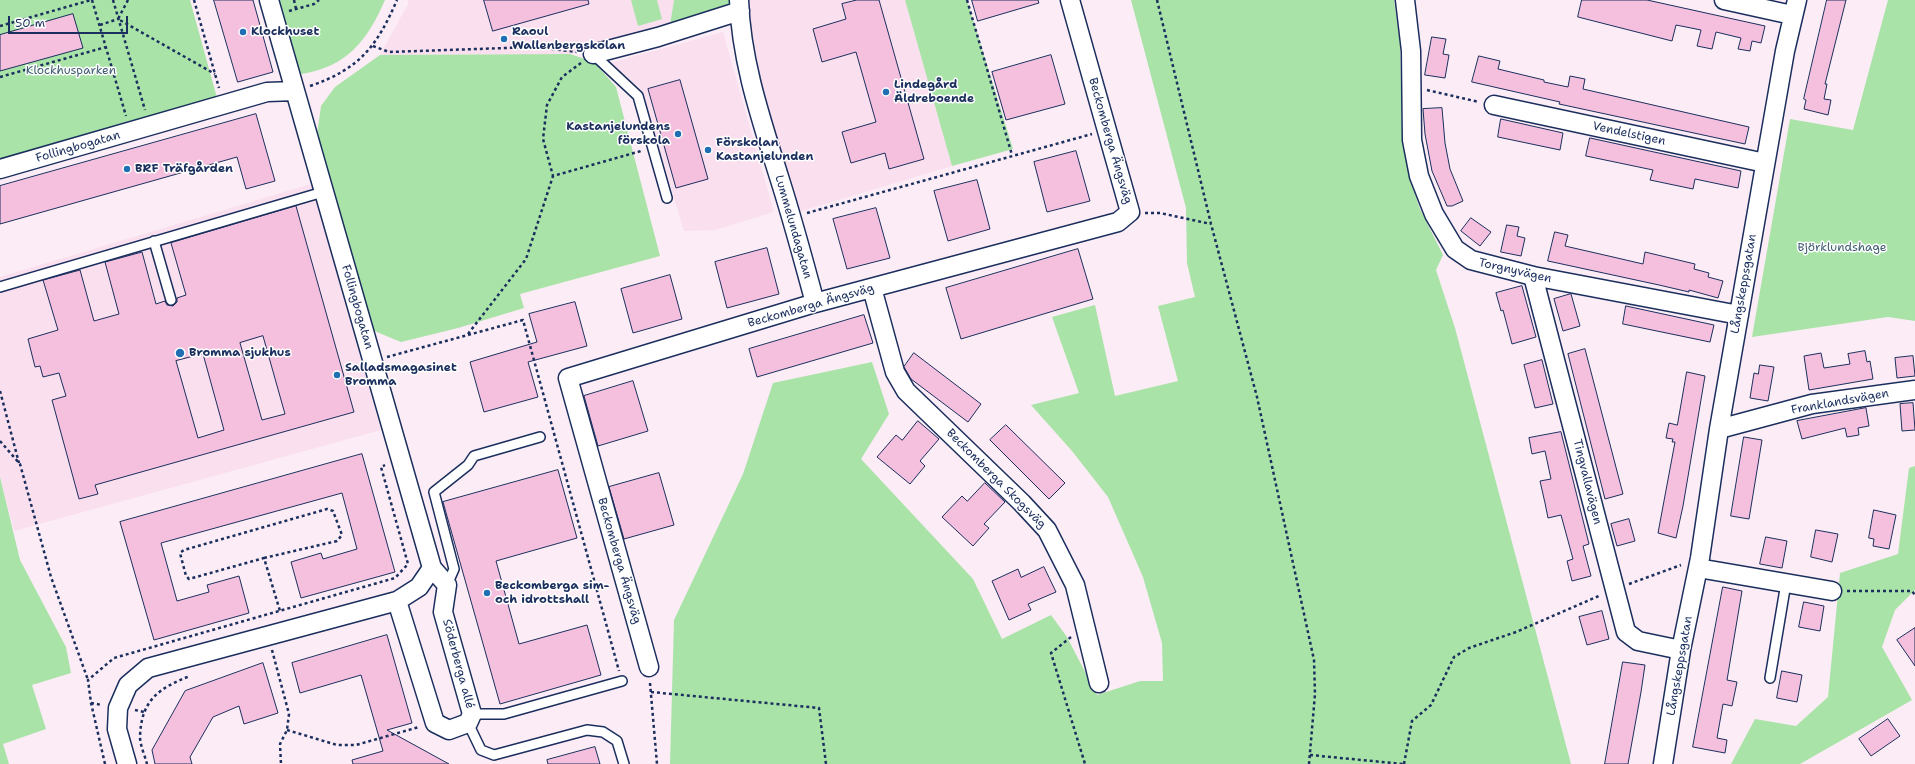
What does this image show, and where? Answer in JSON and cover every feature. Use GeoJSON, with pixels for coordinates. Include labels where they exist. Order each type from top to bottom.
{"type":"FeatureCollection","features":[{"type":"Feature","properties":{"kind":"street","name":"Follingbogatan"},"geometry":{"type":"LineString","coordinates":[[269,0],[432,568]]}},
{"type":"Feature","properties":{"kind":"street","name":"Beckomberga Ängsväg"},"geometry":{"type":"LineString","coordinates":[[649,667],[568,378],[815,303],[1118,222],[1130,212],[1070,0]]}},
{"type":"Feature","properties":{"kind":"street","name":"Torgnyvägen"},"geometry":{"type":"LineString","coordinates":[[1405,0],[1411,51],[1412,140],[1420,176],[1434,214],[1455,249],[1471,260],[1533,276],[1739,315]]}},
{"type":"Feature","properties":{"kind":"street"},"geometry":{"type":"LineString","coordinates":[[1724,0],[1794,8]]}},
{"type":"Feature","properties":{"kind":"street","name":"Lummelundagatan"},"geometry":{"type":"LineString","coordinates":[[593,54],[658,36],[739,6],[742,40],[760,115],[792,217],[815,303]]}},
{"type":"Feature","properties":{"kind":"street","name":"Långskeppsgatan"},"geometry":{"type":"LineString","coordinates":[[1663,764],[1680,650],[1699,563],[1719,429],[1765,163],[1794,8]]}},
{"type":"Feature","properties":{"kind":"street","name":"Follingbogatan"},"geometry":{"type":"LineString","coordinates":[[0,169],[267,92],[295,91]]}},
{"type":"Feature","properties":{"kind":"street","name":"Vendelstigen"},"geometry":{"type":"LineString","coordinates":[[1494,105],[1765,163]]}},
{"type":"Feature","properties":{"kind":"street","name":"Tingvallavägen"},"geometry":{"type":"LineString","coordinates":[[1533,276],[1626,632],[1638,642],[1680,650]]}},
{"type":"Feature","properties":{"kind":"street","name":"Beckomberga Skogsväg"},"geometry":{"type":"LineString","coordinates":[[872,288],[895,372],[906,391],[1022,503],[1047,530],[1075,585],[1099,683]]}},
{"type":"Feature","properties":{"kind":"street","name":"Franklandsvägen"},"geometry":{"type":"LineString","coordinates":[[1719,429],[1812,404],[1915,390]]}},
{"type":"Feature","properties":{"kind":"street"},"geometry":{"type":"LineString","coordinates":[[1699,563],[1786,583],[1832,591]]}},
{"type":"Feature","properties":{"kind":"street"},"geometry":{"type":"LineString","coordinates":[[126,764],[117,729],[118,708],[128,685],[148,668],[268,646],[285,631],[397,601],[419,587],[432,568],[447,585]]}},
{"type":"Feature","properties":{"kind":"street","name":"Söderberga allé"},"geometry":{"type":"LineString","coordinates":[[435,723],[449,730],[470,719],[443,612],[447,585]]}},
{"type":"Feature","properties":{"kind":"street"},"geometry":{"type":"LineString","coordinates":[[397,601],[435,723]]}},
{"type":"Feature","properties":{"kind":"lane"},"geometry":{"type":"LineString","coordinates":[[593,54],[638,96],[667,198]]}},
{"type":"Feature","properties":{"kind":"lane"},"geometry":{"type":"LineString","coordinates":[[0,287],[323,192]]}},
{"type":"Feature","properties":{"kind":"lane"},"geometry":{"type":"LineString","coordinates":[[154,241],[171,300]]}},
{"type":"Feature","properties":{"kind":"lane"},"geometry":{"type":"LineString","coordinates":[[447,585],[454,569],[434,492],[468,465],[474,456],[540,437]]}},
{"type":"Feature","properties":{"kind":"lane"},"geometry":{"type":"LineString","coordinates":[[1770,678],[1786,583]]}},
{"type":"Feature","properties":{"kind":"lane"},"geometry":{"type":"LineString","coordinates":[[622,681],[504,714],[470,719],[481,750],[494,756],[587,730],[604,732],[617,741],[624,764]]}},
{"type":"Feature","properties":{"kind":"path"},"geometry":{"type":"LineString","coordinates":[[0,26],[92,0],[130,131]]}},
{"type":"Feature","properties":{"kind":"path"},"geometry":{"type":"LineString","coordinates":[[113,0],[149,126]]}},
{"type":"Feature","properties":{"kind":"path"},"geometry":{"type":"LineString","coordinates":[[100,25],[118,19],[128,0]]}},
{"type":"Feature","properties":{"kind":"path"},"geometry":{"type":"LineString","coordinates":[[194,0],[224,104]]}},
{"type":"Feature","properties":{"kind":"path"},"geometry":{"type":"LineString","coordinates":[[294,0],[296,9],[314,4],[319,0]]}},
{"type":"Feature","properties":{"kind":"path"},"geometry":{"type":"LineString","coordinates":[[295,91],[328,80],[354,64],[373,46],[397,0]]}},
{"type":"Feature","properties":{"kind":"path"},"geometry":{"type":"LineString","coordinates":[[967,0],[1012,155]]}},
{"type":"Feature","properties":{"kind":"path"},"geometry":{"type":"LineString","coordinates":[[1157,0],[1211,224],[1257,397],[1314,660],[1315,694],[1309,764]]}},
{"type":"Feature","properties":{"kind":"path"},"geometry":{"type":"LineString","coordinates":[[118,19],[215,74]]}},
{"type":"Feature","properties":{"kind":"path"},"geometry":{"type":"LineString","coordinates":[[373,46],[389,52],[535,47],[593,54]]}},
{"type":"Feature","properties":{"kind":"path"},"geometry":{"type":"LineString","coordinates":[[0,77],[106,47]]}},
{"type":"Feature","properties":{"kind":"path"},"geometry":{"type":"LineString","coordinates":[[468,335],[526,259],[553,176],[543,139],[547,105],[562,77],[593,54]]}},
{"type":"Feature","properties":{"kind":"path"},"geometry":{"type":"LineString","coordinates":[[1411,86],[1494,105]]}},
{"type":"Feature","properties":{"kind":"path"},"geometry":{"type":"LineString","coordinates":[[792,217],[1107,129]]}},
{"type":"Feature","properties":{"kind":"path"},"geometry":{"type":"LineString","coordinates":[[553,176],[653,148]]}},
{"type":"Feature","properties":{"kind":"path"},"geometry":{"type":"LineString","coordinates":[[1130,212],[1160,213],[1211,224]]}},
{"type":"Feature","properties":{"kind":"path"},"geometry":{"type":"LineString","coordinates":[[372,361],[523,320],[622,681]]}},
{"type":"Feature","properties":{"kind":"path"},"geometry":{"type":"LineString","coordinates":[[0,391],[50,577],[88,680],[91,703],[105,764]]}},
{"type":"Feature","properties":{"kind":"path"},"geometry":{"type":"LineString","coordinates":[[0,441],[20,464]]}},
{"type":"Feature","properties":{"kind":"path"},"geometry":{"type":"LineString","coordinates":[[88,680],[114,658],[395,578],[408,564],[381,467],[400,459]]}},
{"type":"Feature","properties":{"kind":"path"},"geometry":{"type":"LineString","coordinates":[[327,509],[333,511],[342,535],[336,541],[264,558],[189,579],[186,576],[180,553],[184,550],[327,509]]}},
{"type":"Feature","properties":{"kind":"path"},"geometry":{"type":"LineString","coordinates":[[264,558],[285,631]]}},
{"type":"Feature","properties":{"kind":"path"},"geometry":{"type":"LineString","coordinates":[[1310,755],[1404,764],[1412,721],[1431,705],[1454,657],[1469,648],[1516,632],[1614,589],[1699,563]]}},
{"type":"Feature","properties":{"kind":"path"},"geometry":{"type":"LineString","coordinates":[[1832,591],[1912,591],[1915,595]]}},
{"type":"Feature","properties":{"kind":"path"},"geometry":{"type":"LineString","coordinates":[[260,616],[289,714],[287,730],[280,744],[281,764]]}},
{"type":"Feature","properties":{"kind":"path"},"geometry":{"type":"LineString","coordinates":[[1085,626],[1051,653],[1085,764]]}},
{"type":"Feature","properties":{"kind":"path"},"geometry":{"type":"LineString","coordinates":[[268,646],[279,649]]}},
{"type":"Feature","properties":{"kind":"path"},"geometry":{"type":"LineString","coordinates":[[649,667],[657,764]]}},
{"type":"Feature","properties":{"kind":"path"},"geometry":{"type":"LineString","coordinates":[[147,764],[140,738],[144,712],[155,694],[170,683],[195,674]]}},
{"type":"Feature","properties":{"kind":"path"},"geometry":{"type":"LineString","coordinates":[[651,692],[819,708],[826,764]]}},
{"type":"Feature","properties":{"kind":"path"},"geometry":{"type":"LineString","coordinates":[[287,730],[337,745],[356,746],[435,723]]}},
{"type":"Feature","properties":{"kind":"shaded area","name":"Raoul Wallenbergskolan"},"geometry":{"type":"Polygon","coordinates":[[[408,0],[674,0],[670,25],[570,54],[380,55],[408,4],[408,0]]]}},
{"type":"Feature","properties":{"kind":"shaded area"},"geometry":{"type":"Polygon","coordinates":[[[745,0],[905,0],[952,166],[795,213],[747,38],[745,0]]]}},
{"type":"Feature","properties":{"kind":"shaded area","name":"Förskolan Kastanjelunden"},"geometry":{"type":"Polygon","coordinates":[[[723,32],[774,212],[715,230],[684,231],[641,89],[610,63],[723,32]]]}},
{"type":"Feature","properties":{"kind":"shaded area","name":"Bromma sjukhus"},"geometry":{"type":"Polygon","coordinates":[[[311,184],[381,430],[14,531],[0,477],[0,277],[311,184]]]}},
{"type":"Feature","properties":{"kind":"green space","name":"Klockhusparken"},"geometry":{"type":"Polygon","coordinates":[[[0,0],[190,0],[219,105],[0,163],[0,0]]]}},
{"type":"Feature","properties":{"kind":"green space"},"geometry":{"type":"Polygon","coordinates":[[[277,0],[385,0],[371,28],[354,50],[331,65],[301,74],[296,70],[277,0]]]}},
{"type":"Feature","properties":{"kind":"green space"},"geometry":{"type":"Polygon","coordinates":[[[631,0],[657,0],[662,19],[638,26],[631,0]]]}},
{"type":"Feature","properties":{"kind":"green space"},"geometry":{"type":"Polygon","coordinates":[[[674,0],[732,0],[732,6],[670,25],[674,0]]]}},
{"type":"Feature","properties":{"kind":"green space"},"geometry":{"type":"Polygon","coordinates":[[[905,0],[967,0],[1013,149],[952,166],[905,0]]]}},
{"type":"Feature","properties":{"kind":"green space"},"geometry":{"type":"Polygon","coordinates":[[[1131,0],[1394,0],[1400,43],[1402,134],[1411,182],[1420,209],[1443,255],[1436,270],[1455,328],[1571,764],[670,764],[674,620],[743,474],[773,383],[872,362],[889,414],[861,459],[973,579],[1002,639],[1051,615],[1067,637],[1097,695],[1140,681],[1163,681],[1162,643],[1143,577],[1108,497],[1072,451],[1031,405],[1079,393],[1052,317],[1095,305],[1115,396],[1178,381],[1158,306],[1195,297],[1187,263],[1186,208],[1131,0]]]}},
{"type":"Feature","properties":{"kind":"green space","name":"Björklundshage"},"geometry":{"type":"Polygon","coordinates":[[[1888,0],[1915,0],[1915,321],[1888,317],[1752,337],[1790,119],[1853,130],[1888,0]]]}},
{"type":"Feature","properties":{"kind":"green space"},"geometry":{"type":"Polygon","coordinates":[[[570,54],[594,62],[616,87],[660,256],[520,294],[524,308],[458,328],[401,342],[372,330],[317,135],[321,106],[335,87],[380,55],[570,54]]]}},
{"type":"Feature","properties":{"kind":"green space"},"geometry":{"type":"Polygon","coordinates":[[[1915,466],[1915,590],[1895,610],[1882,647],[1912,700],[1800,764],[1731,764],[1755,719],[1796,726],[1828,697],[1840,573],[1898,554],[1909,468],[1915,466]]]}},
{"type":"Feature","properties":{"kind":"green space"},"geometry":{"type":"Polygon","coordinates":[[[0,477],[20,560],[66,647],[71,673],[32,685],[46,729],[3,744],[9,764],[0,764],[0,477]]]}},
{"type":"Feature","properties":{"kind":"building","name":"Klockhuset"},"geometry":{"type":"Polygon","coordinates":[[[214,0],[253,0],[273,72],[238,82],[214,0]]]}},
{"type":"Feature","properties":{"kind":"building","name":"Raoul Wallenbergskolan"},"geometry":{"type":"Polygon","coordinates":[[[484,0],[588,0],[589,4],[493,31],[484,0]]]}},
{"type":"Feature","properties":{"kind":"building","name":"Lindegård Äldreboende"},"geometry":{"type":"Polygon","coordinates":[[[857,0],[879,0],[924,159],[889,169],[885,153],[851,163],[842,132],[876,122],[856,52],[822,62],[813,29],[846,19],[842,4],[857,0]]]}},
{"type":"Feature","properties":{"kind":"building"},"geometry":{"type":"Polygon","coordinates":[[[972,0],[1038,0],[1039,3],[978,21],[972,0]]]}},
{"type":"Feature","properties":{"kind":"building"},"geometry":{"type":"Polygon","coordinates":[[[1582,0],[1647,0],[1765,26],[1761,43],[1752,41],[1750,51],[1738,49],[1741,38],[1716,32],[1712,49],[1697,46],[1701,30],[1676,25],[1672,41],[1578,17],[1582,0]]]}},
{"type":"Feature","properties":{"kind":"building"},"geometry":{"type":"Polygon","coordinates":[[[1827,0],[1846,0],[1825,84],[1827,84],[1824,99],[1831,100],[1828,115],[1804,109],[1806,100],[1804,99],[1827,0]]]}},
{"type":"Feature","properties":{"kind":"building"},"geometry":{"type":"Polygon","coordinates":[[[73,14],[83,48],[0,71],[0,35],[73,14]]]}},
{"type":"Feature","properties":{"kind":"building"},"geometry":{"type":"Polygon","coordinates":[[[1432,37],[1446,39],[1443,54],[1449,55],[1445,78],[1425,75],[1432,37]]]}},
{"type":"Feature","properties":{"kind":"building"},"geometry":{"type":"Polygon","coordinates":[[[1051,55],[1065,104],[1006,120],[992,72],[1051,55]]]}},
{"type":"Feature","properties":{"kind":"building"},"geometry":{"type":"Polygon","coordinates":[[[1479,56],[1500,61],[1498,69],[1544,80],[1544,82],[1568,87],[1570,76],[1585,79],[1583,89],[1749,127],[1745,144],[1559,104],[1560,102],[1472,82],[1479,56]]]}},
{"type":"Feature","properties":{"kind":"building","name":"Kastanjelundens förskola"},"geometry":{"type":"Polygon","coordinates":[[[680,80],[708,179],[676,188],[648,89],[680,80]]]}},
{"type":"Feature","properties":{"kind":"building"},"geometry":{"type":"Polygon","coordinates":[[[1442,108],[1445,143],[1450,169],[1463,201],[1452,206],[1447,206],[1432,171],[1425,134],[1423,109],[1442,108]]]}},
{"type":"Feature","properties":{"kind":"building","name":"BRF Träfgården"},"geometry":{"type":"Polygon","coordinates":[[[256,114],[275,181],[246,189],[237,157],[0,224],[0,186],[256,114]]]}},
{"type":"Feature","properties":{"kind":"building"},"geometry":{"type":"Polygon","coordinates":[[[1501,119],[1563,133],[1560,150],[1498,137],[1501,119]]]}},
{"type":"Feature","properties":{"kind":"building"},"geometry":{"type":"Polygon","coordinates":[[[1590,138],[1741,171],[1738,188],[1695,179],[1693,189],[1650,180],[1653,170],[1586,156],[1590,138]]]}},
{"type":"Feature","properties":{"kind":"building"},"geometry":{"type":"Polygon","coordinates":[[[1076,151],[1090,201],[1047,212],[1034,162],[1076,151]]]}},
{"type":"Feature","properties":{"kind":"building"},"geometry":{"type":"Polygon","coordinates":[[[977,180],[990,229],[948,241],[934,191],[977,180]]]}},
{"type":"Feature","properties":{"kind":"building"},"geometry":{"type":"Polygon","coordinates":[[[296,206],[354,412],[95,485],[98,494],[79,499],[52,400],[66,396],[59,373],[43,377],[40,366],[35,367],[28,339],[58,330],[43,280],[80,270],[94,321],[119,314],[105,262],[142,252],[156,304],[165,301],[167,305],[173,306],[177,302],[177,298],[186,295],[171,243],[296,206]],[[263,336],[240,343],[262,420],[285,414],[263,336]],[[203,354],[176,361],[198,438],[224,430],[203,354]]]}},
{"type":"Feature","properties":{"kind":"building"},"geometry":{"type":"Polygon","coordinates":[[[876,208],[890,258],[847,269],[833,219],[876,208]]]}},
{"type":"Feature","properties":{"kind":"building"},"geometry":{"type":"Polygon","coordinates":[[[1471,218],[1491,232],[1480,246],[1461,231],[1471,218]]]}},
{"type":"Feature","properties":{"kind":"building"},"geometry":{"type":"Polygon","coordinates":[[[1507,225],[1519,227],[1517,236],[1525,238],[1521,256],[1501,252],[1507,225]]]}},
{"type":"Feature","properties":{"kind":"building"},"geometry":{"type":"Polygon","coordinates":[[[1555,232],[1568,235],[1565,246],[1643,264],[1645,252],[1695,264],[1694,269],[1709,273],[1708,277],[1723,281],[1718,298],[1689,290],[1689,292],[1548,261],[1555,232]]]}},
{"type":"Feature","properties":{"kind":"building"},"geometry":{"type":"Polygon","coordinates":[[[767,248],[779,294],[727,308],[715,262],[767,248]]]}},
{"type":"Feature","properties":{"kind":"building"},"geometry":{"type":"Polygon","coordinates":[[[1078,249],[1093,299],[961,339],[946,288],[1078,249]]]}},
{"type":"Feature","properties":{"kind":"building"},"geometry":{"type":"Polygon","coordinates":[[[670,275],[682,319],[633,333],[621,289],[670,275]]]}},
{"type":"Feature","properties":{"kind":"building"},"geometry":{"type":"Polygon","coordinates":[[[1522,286],[1536,337],[1512,344],[1503,310],[1501,311],[1496,293],[1522,286]]]}},
{"type":"Feature","properties":{"kind":"building"},"geometry":{"type":"Polygon","coordinates":[[[1571,294],[1580,326],[1563,331],[1554,299],[1571,294]]]}},
{"type":"Feature","properties":{"kind":"building"},"geometry":{"type":"Polygon","coordinates":[[[575,302],[587,346],[528,362],[538,397],[484,412],[470,362],[537,342],[529,314],[575,302]]]}},
{"type":"Feature","properties":{"kind":"building"},"geometry":{"type":"Polygon","coordinates":[[[1626,306],[1714,325],[1710,342],[1623,324],[1626,306]]]}},
{"type":"Feature","properties":{"kind":"building"},"geometry":{"type":"Polygon","coordinates":[[[864,315],[873,343],[757,377],[749,349],[864,315]]]}},
{"type":"Feature","properties":{"kind":"building"},"geometry":{"type":"Polygon","coordinates":[[[1585,349],[1623,494],[1605,499],[1568,354],[1585,349]]]}},
{"type":"Feature","properties":{"kind":"building"},"geometry":{"type":"Polygon","coordinates":[[[1865,351],[1867,362],[1870,361],[1873,379],[1809,390],[1804,356],[1821,353],[1824,368],[1850,364],[1848,354],[1865,351]]]}},
{"type":"Feature","properties":{"kind":"building"},"geometry":{"type":"Polygon","coordinates":[[[914,353],[981,404],[968,422],[911,379],[904,367],[914,353]]]}},
{"type":"Feature","properties":{"kind":"building"},"geometry":{"type":"Polygon","coordinates":[[[1913,356],[1915,376],[1897,378],[1895,358],[1913,356]]]}},
{"type":"Feature","properties":{"kind":"building"},"geometry":{"type":"Polygon","coordinates":[[[1542,360],[1553,404],[1535,408],[1524,365],[1542,360]]]}},
{"type":"Feature","properties":{"kind":"building"},"geometry":{"type":"Polygon","coordinates":[[[1760,365],[1774,367],[1768,401],[1750,398],[1754,373],[1758,374],[1760,365]]]}},
{"type":"Feature","properties":{"kind":"building"},"geometry":{"type":"Polygon","coordinates":[[[1687,372],[1705,376],[1683,506],[1676,538],[1658,533],[1675,442],[1672,442],[1673,439],[1666,438],[1669,423],[1677,425],[1687,372]]]}},
{"type":"Feature","properties":{"kind":"building"},"geometry":{"type":"Polygon","coordinates":[[[633,381],[648,431],[598,446],[584,396],[633,381]]]}},
{"type":"Feature","properties":{"kind":"building"},"geometry":{"type":"Polygon","coordinates":[[[1913,403],[1915,430],[1902,431],[1900,404],[1913,403]]]}},
{"type":"Feature","properties":{"kind":"building"},"geometry":{"type":"Polygon","coordinates":[[[1866,408],[1869,426],[1858,428],[1859,435],[1847,437],[1845,428],[1802,439],[1797,421],[1866,408]]]}},
{"type":"Feature","properties":{"kind":"building"},"geometry":{"type":"Polygon","coordinates":[[[918,421],[939,439],[920,461],[925,466],[910,484],[877,457],[896,435],[902,440],[918,421]]]}},
{"type":"Feature","properties":{"kind":"building"},"geometry":{"type":"Polygon","coordinates":[[[1006,425],[1065,483],[1049,499],[990,440],[1006,425]]]}},
{"type":"Feature","properties":{"kind":"building"},"geometry":{"type":"Polygon","coordinates":[[[1561,432],[1589,544],[1583,546],[1591,576],[1572,581],[1567,561],[1573,559],[1561,515],[1548,518],[1540,481],[1551,479],[1545,451],[1532,454],[1529,438],[1561,432]]]}},
{"type":"Feature","properties":{"kind":"building"},"geometry":{"type":"Polygon","coordinates":[[[1744,437],[1762,440],[1749,519],[1731,516],[1744,437]]]}},
{"type":"Feature","properties":{"kind":"building"},"geometry":{"type":"Polygon","coordinates":[[[362,454],[395,572],[301,598],[291,562],[321,553],[323,559],[357,549],[342,493],[161,543],[177,601],[209,592],[207,585],[239,576],[249,613],[154,640],[120,522],[362,454]]]}},
{"type":"Feature","properties":{"kind":"building","name":"Beckomberga sim- och idrottshall"},"geometry":{"type":"Polygon","coordinates":[[[558,470],[577,538],[496,561],[519,644],[587,625],[601,675],[500,704],[443,502],[558,470]]]}},
{"type":"Feature","properties":{"kind":"building"},"geometry":{"type":"Polygon","coordinates":[[[659,473],[674,525],[624,539],[609,487],[659,473]]]}},
{"type":"Feature","properties":{"kind":"building"},"geometry":{"type":"Polygon","coordinates":[[[985,483],[1005,502],[984,524],[989,528],[973,546],[942,517],[962,496],[967,501],[985,483]]]}},
{"type":"Feature","properties":{"kind":"building"},"geometry":{"type":"Polygon","coordinates":[[[1874,510],[1896,515],[1889,549],[1873,546],[1874,539],[1869,538],[1874,510]]]}},
{"type":"Feature","properties":{"kind":"building"},"geometry":{"type":"Polygon","coordinates":[[[1629,519],[1635,541],[1617,546],[1611,524],[1629,519]]]}},
{"type":"Feature","properties":{"kind":"building"},"geometry":{"type":"Polygon","coordinates":[[[1816,530],[1838,534],[1832,562],[1811,557],[1816,530]]]}},
{"type":"Feature","properties":{"kind":"building"},"geometry":{"type":"Polygon","coordinates":[[[1766,537],[1787,541],[1782,568],[1760,564],[1766,537]]]}},
{"type":"Feature","properties":{"kind":"building"},"geometry":{"type":"Polygon","coordinates":[[[1044,567],[1056,592],[1028,604],[1031,610],[1009,620],[992,581],[1018,569],[1021,577],[1044,567]]]}},
{"type":"Feature","properties":{"kind":"building"},"geometry":{"type":"Polygon","coordinates":[[[1723,587],[1742,591],[1727,680],[1737,682],[1732,706],[1723,704],[1717,738],[1727,740],[1725,753],[1693,747],[1723,587]]]}},
{"type":"Feature","properties":{"kind":"building"},"geometry":{"type":"Polygon","coordinates":[[[1804,602],[1824,606],[1820,631],[1799,627],[1804,602]]]}},
{"type":"Feature","properties":{"kind":"building"},"geometry":{"type":"Polygon","coordinates":[[[1602,611],[1609,639],[1587,645],[1579,617],[1602,611]]]}},
{"type":"Feature","properties":{"kind":"building"},"geometry":{"type":"Polygon","coordinates":[[[1915,628],[1915,666],[1897,640],[1915,628]]]}},
{"type":"Feature","properties":{"kind":"building"},"geometry":{"type":"Polygon","coordinates":[[[387,635],[412,723],[387,730],[449,764],[353,764],[352,760],[383,751],[361,675],[300,693],[292,663],[387,635]]]}},
{"type":"Feature","properties":{"kind":"building"},"geometry":{"type":"Polygon","coordinates":[[[1623,662],[1645,665],[1641,692],[1628,764],[1605,764],[1623,662]]]}},
{"type":"Feature","properties":{"kind":"building"},"geometry":{"type":"Polygon","coordinates":[[[263,663],[278,713],[244,724],[239,706],[213,717],[190,757],[192,764],[155,764],[152,750],[185,691],[263,663]]]}},
{"type":"Feature","properties":{"kind":"building"},"geometry":{"type":"Polygon","coordinates":[[[1782,671],[1802,675],[1797,702],[1777,698],[1782,671]]]}},
{"type":"Feature","properties":{"kind":"building"},"geometry":{"type":"Polygon","coordinates":[[[1888,719],[1900,736],[1871,756],[1859,739],[1888,719]]]}},
{"type":"Feature","properties":{"kind":"building"},"geometry":{"type":"Polygon","coordinates":[[[595,747],[600,764],[548,764],[547,760],[595,747]]]}},
{"type":"Feature","properties":{"kind":"place","name":"Klockhuset"},"geometry":{"type":"Point","coordinates":[243,32]}},
{"type":"Feature","properties":{"kind":"place","name":"Raoul Wallenbergskolan"},"geometry":{"type":"Point","coordinates":[504,39]}},
{"type":"Feature","properties":{"kind":"place","name":"Lindegård Äldreboende"},"geometry":{"type":"Point","coordinates":[886,92]}},
{"type":"Feature","properties":{"kind":"place","name":"Kastanjelundens förskola"},"geometry":{"type":"Point","coordinates":[678,134]}},
{"type":"Feature","properties":{"kind":"place","name":"Förskolan Kastanjelunden"},"geometry":{"type":"Point","coordinates":[708,150]}},
{"type":"Feature","properties":{"kind":"place","name":"BRF Träfgården"},"geometry":{"type":"Point","coordinates":[127,169]}},
{"type":"Feature","properties":{"kind":"place","name":"Bromma sjukhus"},"geometry":{"type":"Point","coordinates":[180,353]}},
{"type":"Feature","properties":{"kind":"place","name":"Salladsmagasinet Bromma"},"geometry":{"type":"Point","coordinates":[337,375]}},
{"type":"Feature","properties":{"kind":"place","name":"Beckomberga sim- och idrottshall"},"geometry":{"type":"Point","coordinates":[487,593]}}]}
